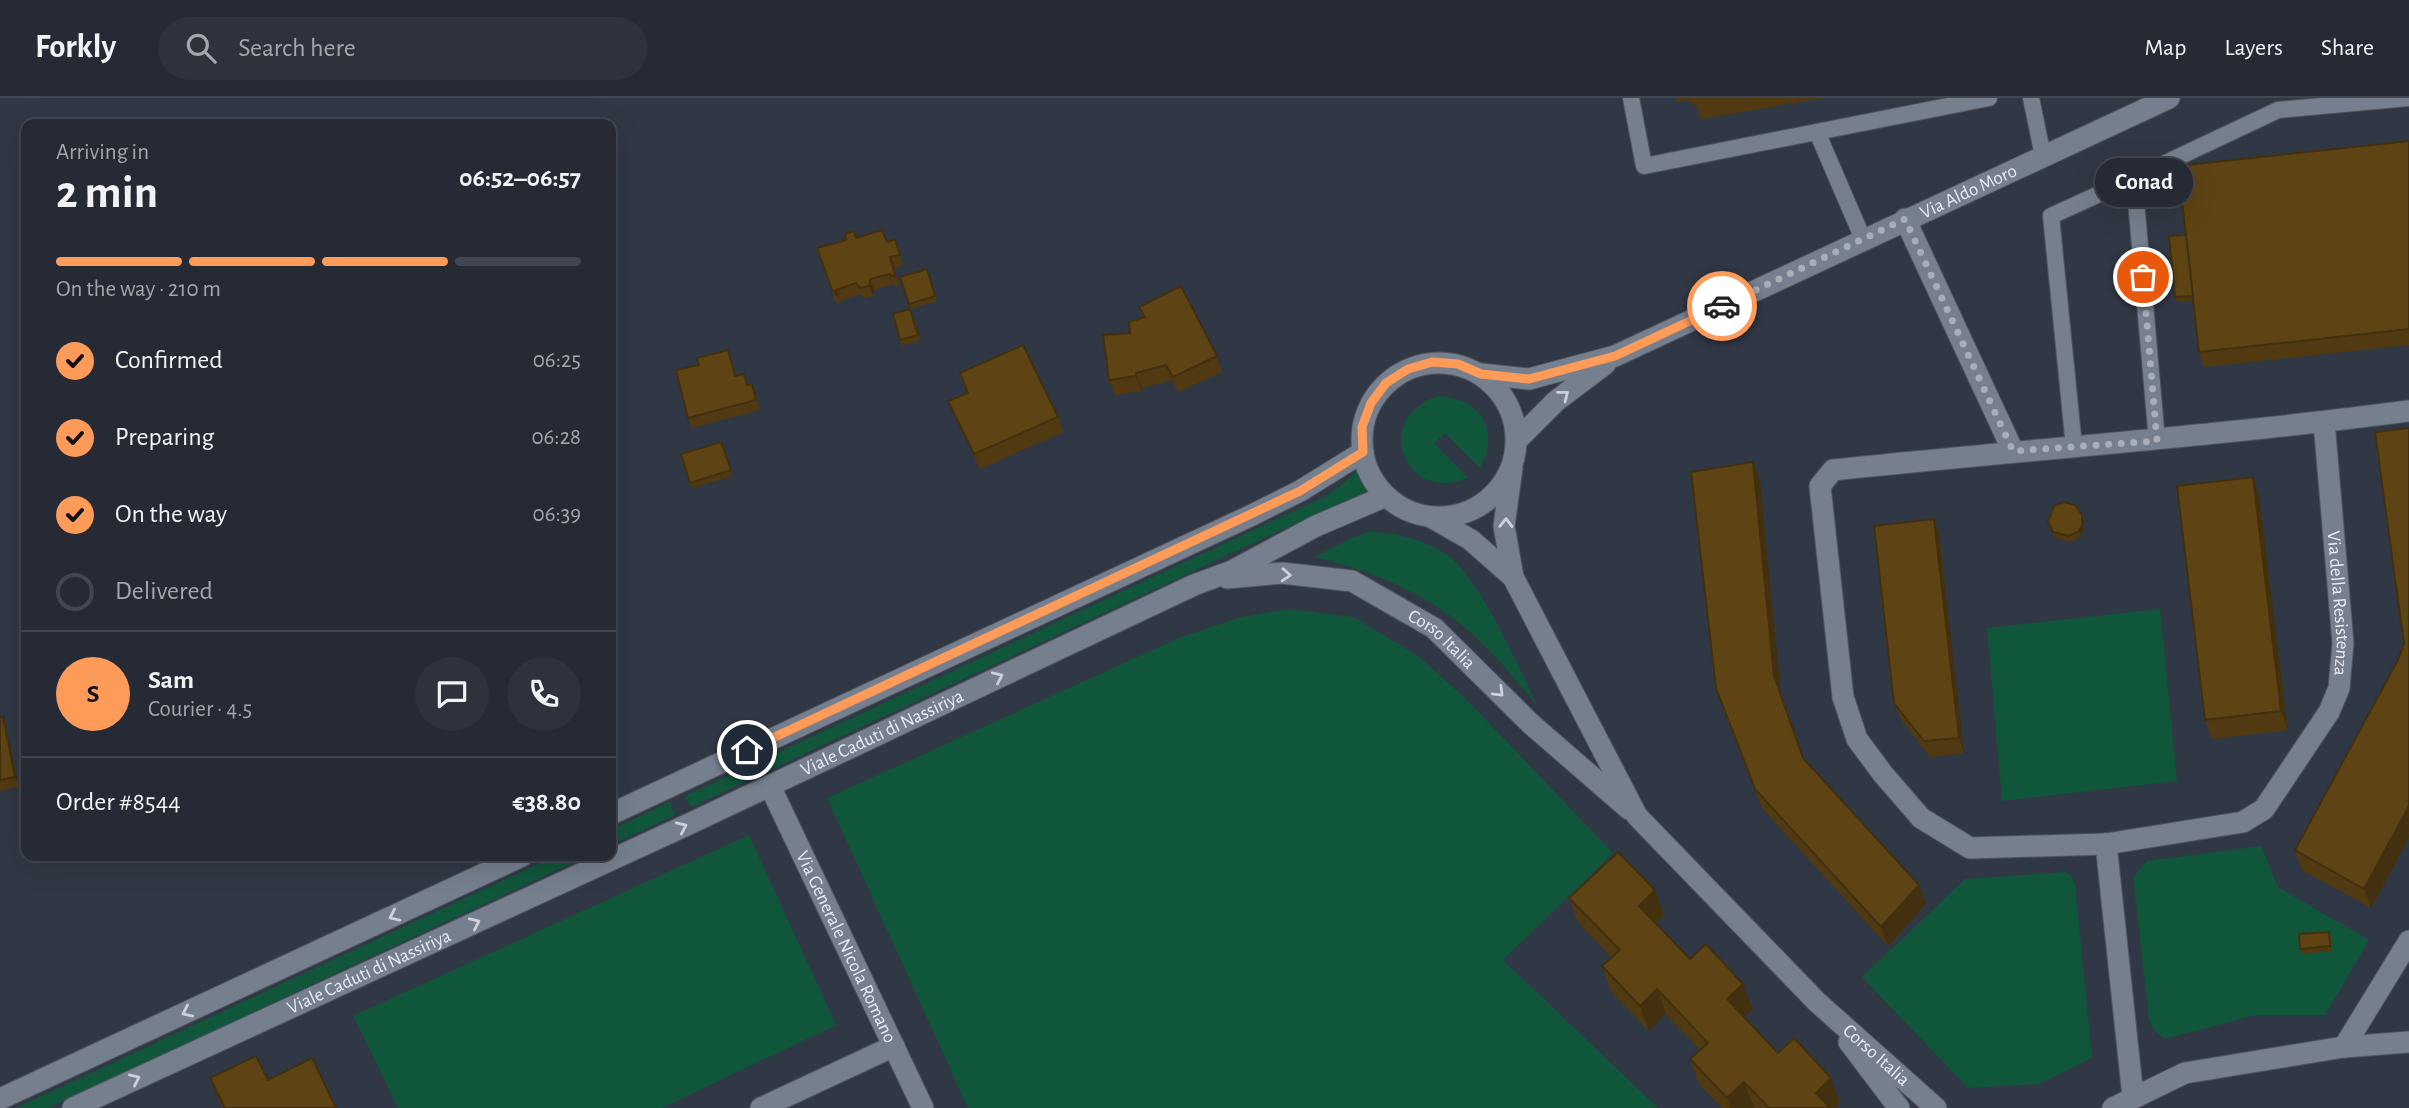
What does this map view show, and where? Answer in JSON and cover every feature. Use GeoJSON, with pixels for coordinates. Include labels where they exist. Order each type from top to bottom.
{"type":"FeatureCollection","features":[{"type":"Feature","properties":{"kind":"street","name":"Via Aldo Moro"},"geometry":{"type":"LineString","coordinates":[[1481,374],[1529,379],[1615,356],[2169,98]]}},
{"type":"Feature","properties":{"kind":"street"},"geometry":{"type":"LineString","coordinates":[[1905,219],[2013,451],[2157,441],[2409,411]]}},
{"type":"Feature","properties":{"kind":"street","name":"Via Aldo Moro"},"geometry":{"type":"LineString","coordinates":[[1517,440],[1556,401],[1615,356]]}},
{"type":"Feature","properties":{"kind":"street"},"geometry":{"type":"LineString","coordinates":[[1432,362],[1458,364],[1481,374],[1500,392],[1513,415],[1517,440],[1512,468],[1499,490],[1480,506],[1456,516],[1431,517],[1406,510],[1385,496],[1370,476],[1363,452],[1362,427],[1371,403],[1386,383],[1408,369],[1432,362]]}},
{"type":"Feature","properties":{"kind":"street","name":"Via della Resistenza"},"geometry":{"type":"LineString","coordinates":[[2013,451],[1833,470],[1820,486],[1843,697],[1857,739],[1883,774],[1921,818],[1970,848],[2106,844],[2244,822],[2264,809],[2329,712],[2339,688],[2343,643],[2324,422]]}},
{"type":"Feature","properties":{"kind":"street"},"geometry":{"type":"LineString","coordinates":[[616,812],[1252,515],[1300,491],[1363,452]]}},
{"type":"Feature","properties":{"kind":"street","name":"Corso Italia"},"geometry":{"type":"LineString","coordinates":[[1512,468],[1504,526],[1513,577],[1637,817]]}},
{"type":"Feature","properties":{"kind":"street","name":"Viale Caduti di Nassiriya"},"geometry":{"type":"LineString","coordinates":[[616,857],[1195,584],[1231,571],[1315,526],[1385,496]]}},
{"type":"Feature","properties":{"kind":"street","name":"Corso Italia"},"geometry":{"type":"LineString","coordinates":[[1431,517],[1471,540],[1513,577]]}},
{"type":"Feature","properties":{"kind":"street","name":"Corso Italia"},"geometry":{"type":"LineString","coordinates":[[1195,584],[1245,575],[1282,573],[1352,581],[1434,628],[1531,723],[1637,817],[1818,1002],[1936,1108]]}},
{"type":"Feature","properties":{"kind":"street","name":"Via Generale Nicola Romano"},"geometry":{"type":"LineString","coordinates":[[770,786],[923,1108]]}},
{"type":"Feature","properties":{"kind":"street"},"geometry":{"type":"LineString","coordinates":[[2106,844],[2133,1097]]}},
{"type":"Feature","properties":{"kind":"street"},"geometry":{"type":"LineString","coordinates":[[0,1099],[511,861]]}},
{"type":"Feature","properties":{"kind":"street","name":"Viale Caduti di Nassiriya"},"geometry":{"type":"LineString","coordinates":[[73,1108],[608,861]]}},
{"type":"Feature","properties":{"kind":"street"},"geometry":{"type":"LineString","coordinates":[[2344,1047],[2409,941]]}},
{"type":"Feature","properties":{"kind":"street","name":"Corso Italia"},"geometry":{"type":"LineString","coordinates":[[1818,1002],[1899,1108]]}},
{"type":"Feature","properties":{"kind":"street"},"geometry":{"type":"LineString","coordinates":[[2113,1108],[2185,1073],[2344,1047],[2409,1042]]}},
{"type":"Feature","properties":{"kind":"street"},"geometry":{"type":"LineString","coordinates":[[761,1108],[894,1046]]}},
{"type":"Feature","properties":{"kind":"lane"},"geometry":{"type":"LineString","coordinates":[[1631,98],[1644,166],[1989,98]]}},
{"type":"Feature","properties":{"kind":"lane"},"geometry":{"type":"LineString","coordinates":[[2031,98],[2043,156]]}},
{"type":"Feature","properties":{"kind":"lane"},"geometry":{"type":"LineString","coordinates":[[2074,447],[2051,216],[2278,110],[2409,98]]}},
{"type":"Feature","properties":{"kind":"lane"},"geometry":{"type":"LineString","coordinates":[[1817,132],[1863,239]]}},
{"type":"Feature","properties":{"kind":"lane"},"geometry":{"type":"LineString","coordinates":[[2134,178],[2157,441]]}},
{"type":"Feature","properties":{"kind":"green space"},"geometry":{"type":"Polygon","coordinates":[[[1439,396],[1454,398],[1476,410],[1487,429],[1488,441],[1480,468],[1445,433],[1434,443],[1468,478],[1446,483],[1427,479],[1413,469],[1404,455],[1401,438],[1406,421],[1418,406],[1439,396]]]}},
{"type":"Feature","properties":{"kind":"green space"},"geometry":{"type":"Polygon","coordinates":[[[1357,470],[1370,497],[1353,498],[1328,508],[691,807],[685,796],[1324,497],[1357,470]]]}},
{"type":"Feature","properties":{"kind":"green space"},"geometry":{"type":"Polygon","coordinates":[[[1368,532],[1400,535],[1422,542],[1450,557],[1462,569],[1487,605],[1538,706],[1485,646],[1441,609],[1380,577],[1314,557],[1368,532]]]}},
{"type":"Feature","properties":{"kind":"green space"},"geometry":{"type":"Polygon","coordinates":[[[1290,609],[1353,617],[1418,656],[1466,699],[1613,853],[1503,960],[1658,1108],[968,1108],[827,798],[1179,638],[1241,617],[1290,609]]]}},
{"type":"Feature","properties":{"kind":"green space"},"geometry":{"type":"Polygon","coordinates":[[[2160,609],[2177,781],[2002,801],[1987,628],[2160,609]]]}},
{"type":"Feature","properties":{"kind":"green space"},"geometry":{"type":"Polygon","coordinates":[[[669,802],[675,815],[616,843],[616,828],[669,802]]]}},
{"type":"Feature","properties":{"kind":"green space"},"geometry":{"type":"Polygon","coordinates":[[[749,835],[836,1025],[662,1108],[398,1108],[353,1016],[749,835]]]}},
{"type":"Feature","properties":{"kind":"green space"},"geometry":{"type":"Polygon","coordinates":[[[2261,846],[2278,887],[2369,940],[2325,1015],[2256,1015],[2164,1039],[2155,1031],[2149,1020],[2133,877],[2147,861],[2261,846]]]}},
{"type":"Feature","properties":{"kind":"green space"},"geometry":{"type":"Polygon","coordinates":[[[544,861],[576,861],[48,1108],[16,1108],[544,861]]]}},
{"type":"Feature","properties":{"kind":"green space"},"geometry":{"type":"Polygon","coordinates":[[[2065,872],[2071,876],[2075,885],[2092,1058],[2039,1084],[1968,1088],[1862,977],[1965,879],[2065,872]]]}},
{"type":"Feature","properties":{"kind":"building"},"geometry":{"type":"Polygon","coordinates":[[[2409,141],[2409,329],[2199,352],[2178,166],[2409,141]]]}},
{"type":"Feature","properties":{"kind":"building"},"geometry":{"type":"Polygon","coordinates":[[[882,230],[887,242],[895,239],[900,255],[890,257],[895,275],[870,279],[869,286],[860,288],[856,283],[836,290],[837,295],[832,290],[817,248],[846,240],[845,234],[854,231],[856,238],[882,230]]]}},
{"type":"Feature","properties":{"kind":"building"},"geometry":{"type":"Polygon","coordinates":[[[2186,235],[2193,296],[2175,297],[2169,236],[2186,235]]]}},
{"type":"Feature","properties":{"kind":"building"},"geometry":{"type":"Polygon","coordinates":[[[927,269],[935,296],[909,304],[900,277],[927,269]]]}},
{"type":"Feature","properties":{"kind":"building"},"geometry":{"type":"Polygon","coordinates":[[[1181,286],[1217,356],[1173,377],[1166,365],[1136,373],[1136,376],[1109,380],[1103,335],[1130,333],[1129,322],[1145,317],[1139,307],[1181,286]]]}},
{"type":"Feature","properties":{"kind":"building"},"geometry":{"type":"Polygon","coordinates":[[[910,309],[918,335],[900,340],[893,314],[910,309]]]}},
{"type":"Feature","properties":{"kind":"building"},"geometry":{"type":"Polygon","coordinates":[[[1023,345],[1058,417],[974,454],[948,401],[968,393],[960,373],[1023,345]]]}},
{"type":"Feature","properties":{"kind":"building"},"geometry":{"type":"Polygon","coordinates":[[[728,350],[735,376],[744,374],[747,385],[752,384],[756,400],[688,418],[676,370],[699,365],[697,358],[728,350]]]}},
{"type":"Feature","properties":{"kind":"building"},"geometry":{"type":"Polygon","coordinates":[[[2409,428],[2409,806],[2364,889],[2295,850],[2398,660],[2404,644],[2375,432],[2409,428]]]}},
{"type":"Feature","properties":{"kind":"building"},"geometry":{"type":"Polygon","coordinates":[[[721,442],[731,470],[690,483],[681,454],[721,442]]]}},
{"type":"Feature","properties":{"kind":"building"},"geometry":{"type":"Polygon","coordinates":[[[1753,462],[1774,676],[1803,758],[1919,885],[1881,927],[1755,789],[1716,688],[1691,472],[1753,462]]]}},
{"type":"Feature","properties":{"kind":"building"},"geometry":{"type":"Polygon","coordinates":[[[2253,477],[2281,711],[2205,720],[2177,486],[2253,477]]]}},
{"type":"Feature","properties":{"kind":"building"},"geometry":{"type":"Polygon","coordinates":[[[2064,502],[2075,505],[2082,515],[2079,531],[2069,536],[2053,532],[2048,522],[2054,506],[2064,502]]]}},
{"type":"Feature","properties":{"kind":"building"},"geometry":{"type":"Polygon","coordinates":[[[1934,519],[1959,738],[1924,741],[1894,703],[1874,526],[1934,519]]]}},
{"type":"Feature","properties":{"kind":"building"},"geometry":{"type":"Polygon","coordinates":[[[0,717],[3,717],[15,777],[0,780],[0,717]]]}},
{"type":"Feature","properties":{"kind":"building"},"geometry":{"type":"Polygon","coordinates":[[[1618,852],[1655,890],[1639,906],[1690,959],[1706,944],[1743,984],[1727,999],[1778,1053],[1794,1038],[1831,1078],[1816,1093],[1830,1108],[1769,1108],[1744,1082],[1727,1098],[1690,1059],[1708,1043],[1657,989],[1640,1006],[1602,966],[1620,950],[1569,898],[1618,852]]]}},
{"type":"Feature","properties":{"kind":"building"},"geometry":{"type":"Polygon","coordinates":[[[2329,932],[2330,946],[2300,949],[2299,934],[2329,932]]]}},
{"type":"Feature","properties":{"kind":"building"},"geometry":{"type":"Polygon","coordinates":[[[256,1056],[268,1080],[312,1058],[336,1108],[225,1108],[210,1078],[256,1056]]]}},
{"type":"Feature","properties":{"kind":"way so far"},"geometry":{"type":"LineString","coordinates":[[1722,306],[1905,219],[2013,451],[2157,441],[2143,277]]}},
{"type":"Feature","properties":{"kind":"place","name":"Conad"},"geometry":{"type":"Point","coordinates":[2143,277]}},
{"type":"Feature","properties":{"kind":"route"},"geometry":{"type":"LineString","coordinates":[[747,750],[1300,491],[1363,452],[1362,427],[1371,403],[1386,383],[1408,369],[1432,362],[1458,364],[1481,374],[1529,379],[1615,356],[1722,306]]}}]}
